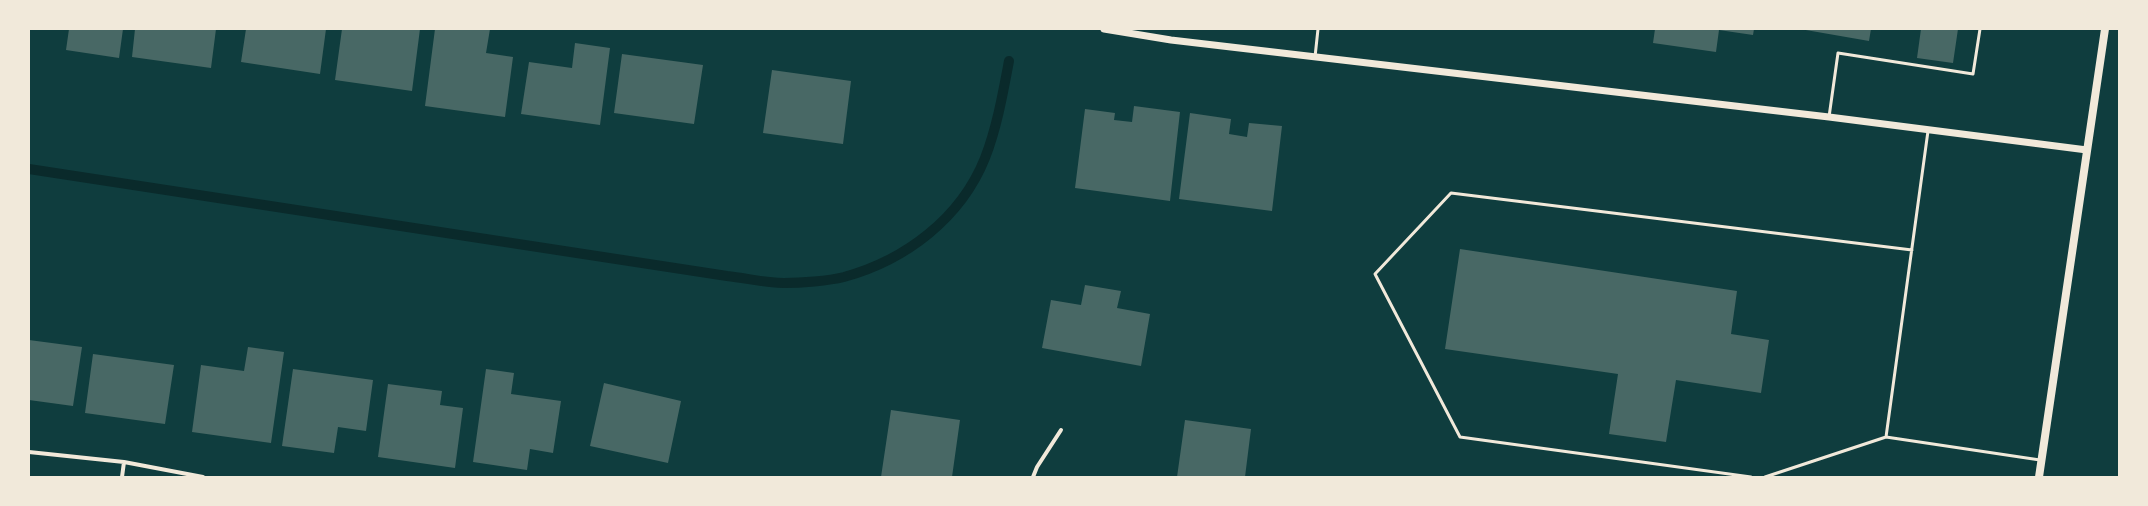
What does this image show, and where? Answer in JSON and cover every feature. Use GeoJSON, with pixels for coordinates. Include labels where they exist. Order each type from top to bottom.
{"type":"FeatureCollection","features":[{"type":"Feature","properties":{"kind":"main road"},"geometry":{"type":"LineString","coordinates":[[2039,477],[2105,29]]}},
{"type":"Feature","properties":{"kind":"street"},"geometry":{"type":"LineString","coordinates":[[1104,29],[1171,40],[1829,117],[2087,150]]}},
{"type":"Feature","properties":{"kind":"street"},"geometry":{"type":"LineString","coordinates":[[1033,477],[1037,467],[1061,430]]}},
{"type":"Feature","properties":{"kind":"street"},"geometry":{"type":"LineString","coordinates":[[29,452],[124,462],[203,477]]}},
{"type":"Feature","properties":{"kind":"street"},"geometry":{"type":"LineString","coordinates":[[122,477],[124,462]]}},
{"type":"Feature","properties":{"kind":"lane"},"geometry":{"type":"LineString","coordinates":[[1315,57],[1318,29]]}},
{"type":"Feature","properties":{"kind":"lane"},"geometry":{"type":"LineString","coordinates":[[1829,117],[1838,53],[1973,74],[1980,29]]}},
{"type":"Feature","properties":{"kind":"lane"},"geometry":{"type":"LineString","coordinates":[[1886,437],[1928,130]]}},
{"type":"Feature","properties":{"kind":"lane"},"geometry":{"type":"LineString","coordinates":[[1751,477],[1460,437],[1375,274],[1451,193],[1912,250]]}},
{"type":"Feature","properties":{"kind":"lane"},"geometry":{"type":"LineString","coordinates":[[1765,477],[1886,437],[2042,460]]}},
{"type":"Feature","properties":{"kind":"building"},"geometry":{"type":"Polygon","coordinates":[[[69,29],[123,29],[119,58],[66,50],[69,29]]]}},
{"type":"Feature","properties":{"kind":"building"},"geometry":{"type":"Polygon","coordinates":[[[135,29],[216,29],[211,68],[132,57],[135,29]]]}},
{"type":"Feature","properties":{"kind":"building"},"geometry":{"type":"Polygon","coordinates":[[[246,29],[326,29],[320,74],[241,62],[246,29]]]}},
{"type":"Feature","properties":{"kind":"building"},"geometry":{"type":"Polygon","coordinates":[[[342,29],[420,29],[412,91],[335,80],[342,29]]]}},
{"type":"Feature","properties":{"kind":"building"},"geometry":{"type":"Polygon","coordinates":[[[435,29],[490,29],[486,53],[513,57],[505,117],[425,106],[435,29]]]}},
{"type":"Feature","properties":{"kind":"building"},"geometry":{"type":"Polygon","coordinates":[[[1655,29],[1754,29],[1753,35],[1719,30],[1716,52],[1653,43],[1655,29]]]}},
{"type":"Feature","properties":{"kind":"building"},"geometry":{"type":"Polygon","coordinates":[[[1800,29],[1871,29],[1869,41],[1800,29]]]}},
{"type":"Feature","properties":{"kind":"building"},"geometry":{"type":"Polygon","coordinates":[[[1921,29],[1958,29],[1953,63],[1917,58],[1921,29]]]}},
{"type":"Feature","properties":{"kind":"building"},"geometry":{"type":"Polygon","coordinates":[[[575,43],[610,48],[600,125],[521,114],[529,62],[572,68],[575,43]]]}},
{"type":"Feature","properties":{"kind":"building"},"geometry":{"type":"Polygon","coordinates":[[[622,54],[703,65],[694,124],[614,113],[622,54]]]}},
{"type":"Feature","properties":{"kind":"building"},"geometry":{"type":"Polygon","coordinates":[[[772,70],[851,81],[843,144],[763,133],[772,70]]]}},
{"type":"Feature","properties":{"kind":"building"},"geometry":{"type":"Polygon","coordinates":[[[1134,106],[1180,112],[1170,201],[1075,188],[1085,109],[1115,113],[1114,120],[1132,122],[1134,106]]]}},
{"type":"Feature","properties":{"kind":"building"},"geometry":{"type":"Polygon","coordinates":[[[1190,113],[1231,119],[1229,134],[1247,137],[1249,123],[1282,126],[1272,211],[1179,199],[1190,113]]]}},
{"type":"Feature","properties":{"kind":"building"},"geometry":{"type":"Polygon","coordinates":[[[1460,249],[1737,291],[1731,334],[1769,340],[1761,393],[1676,380],[1666,442],[1609,434],[1618,374],[1445,349],[1460,249]]]}},
{"type":"Feature","properties":{"kind":"building"},"geometry":{"type":"Polygon","coordinates":[[[1085,285],[1121,291],[1117,308],[1150,314],[1141,366],[1042,348],[1051,300],[1081,305],[1085,285]]]}},
{"type":"Feature","properties":{"kind":"building"},"geometry":{"type":"Polygon","coordinates":[[[29,340],[82,347],[73,406],[29,400],[29,340]]]}},
{"type":"Feature","properties":{"kind":"building"},"geometry":{"type":"Polygon","coordinates":[[[248,347],[284,352],[271,443],[192,432],[201,365],[244,371],[248,347]]]}},
{"type":"Feature","properties":{"kind":"building"},"geometry":{"type":"Polygon","coordinates":[[[93,354],[174,365],[165,424],[85,413],[93,354]]]}},
{"type":"Feature","properties":{"kind":"building"},"geometry":{"type":"Polygon","coordinates":[[[293,369],[373,380],[366,431],[338,427],[334,453],[282,446],[293,369]]]}},
{"type":"Feature","properties":{"kind":"building"},"geometry":{"type":"Polygon","coordinates":[[[486,369],[514,373],[511,394],[561,401],[553,453],[530,449],[527,470],[473,462],[486,369]]]}},
{"type":"Feature","properties":{"kind":"building"},"geometry":{"type":"Polygon","coordinates":[[[604,383],[681,401],[668,463],[590,446],[604,383]]]}},
{"type":"Feature","properties":{"kind":"building"},"geometry":{"type":"Polygon","coordinates":[[[388,384],[442,391],[440,405],[463,408],[455,468],[378,457],[388,384]]]}},
{"type":"Feature","properties":{"kind":"building"},"geometry":{"type":"Polygon","coordinates":[[[891,410],[960,420],[952,477],[881,477],[891,410]]]}},
{"type":"Feature","properties":{"kind":"building"},"geometry":{"type":"Polygon","coordinates":[[[1185,420],[1251,429],[1245,477],[1177,477],[1185,420]]]}},
{"type":"Feature","properties":{"kind":"waterway"},"geometry":{"type":"LineString","coordinates":[[29,169],[777,283],[822,281],[844,277],[867,269],[889,260],[910,248],[929,234],[962,200],[975,180],[985,158],[999,110],[1009,61]]}}]}
